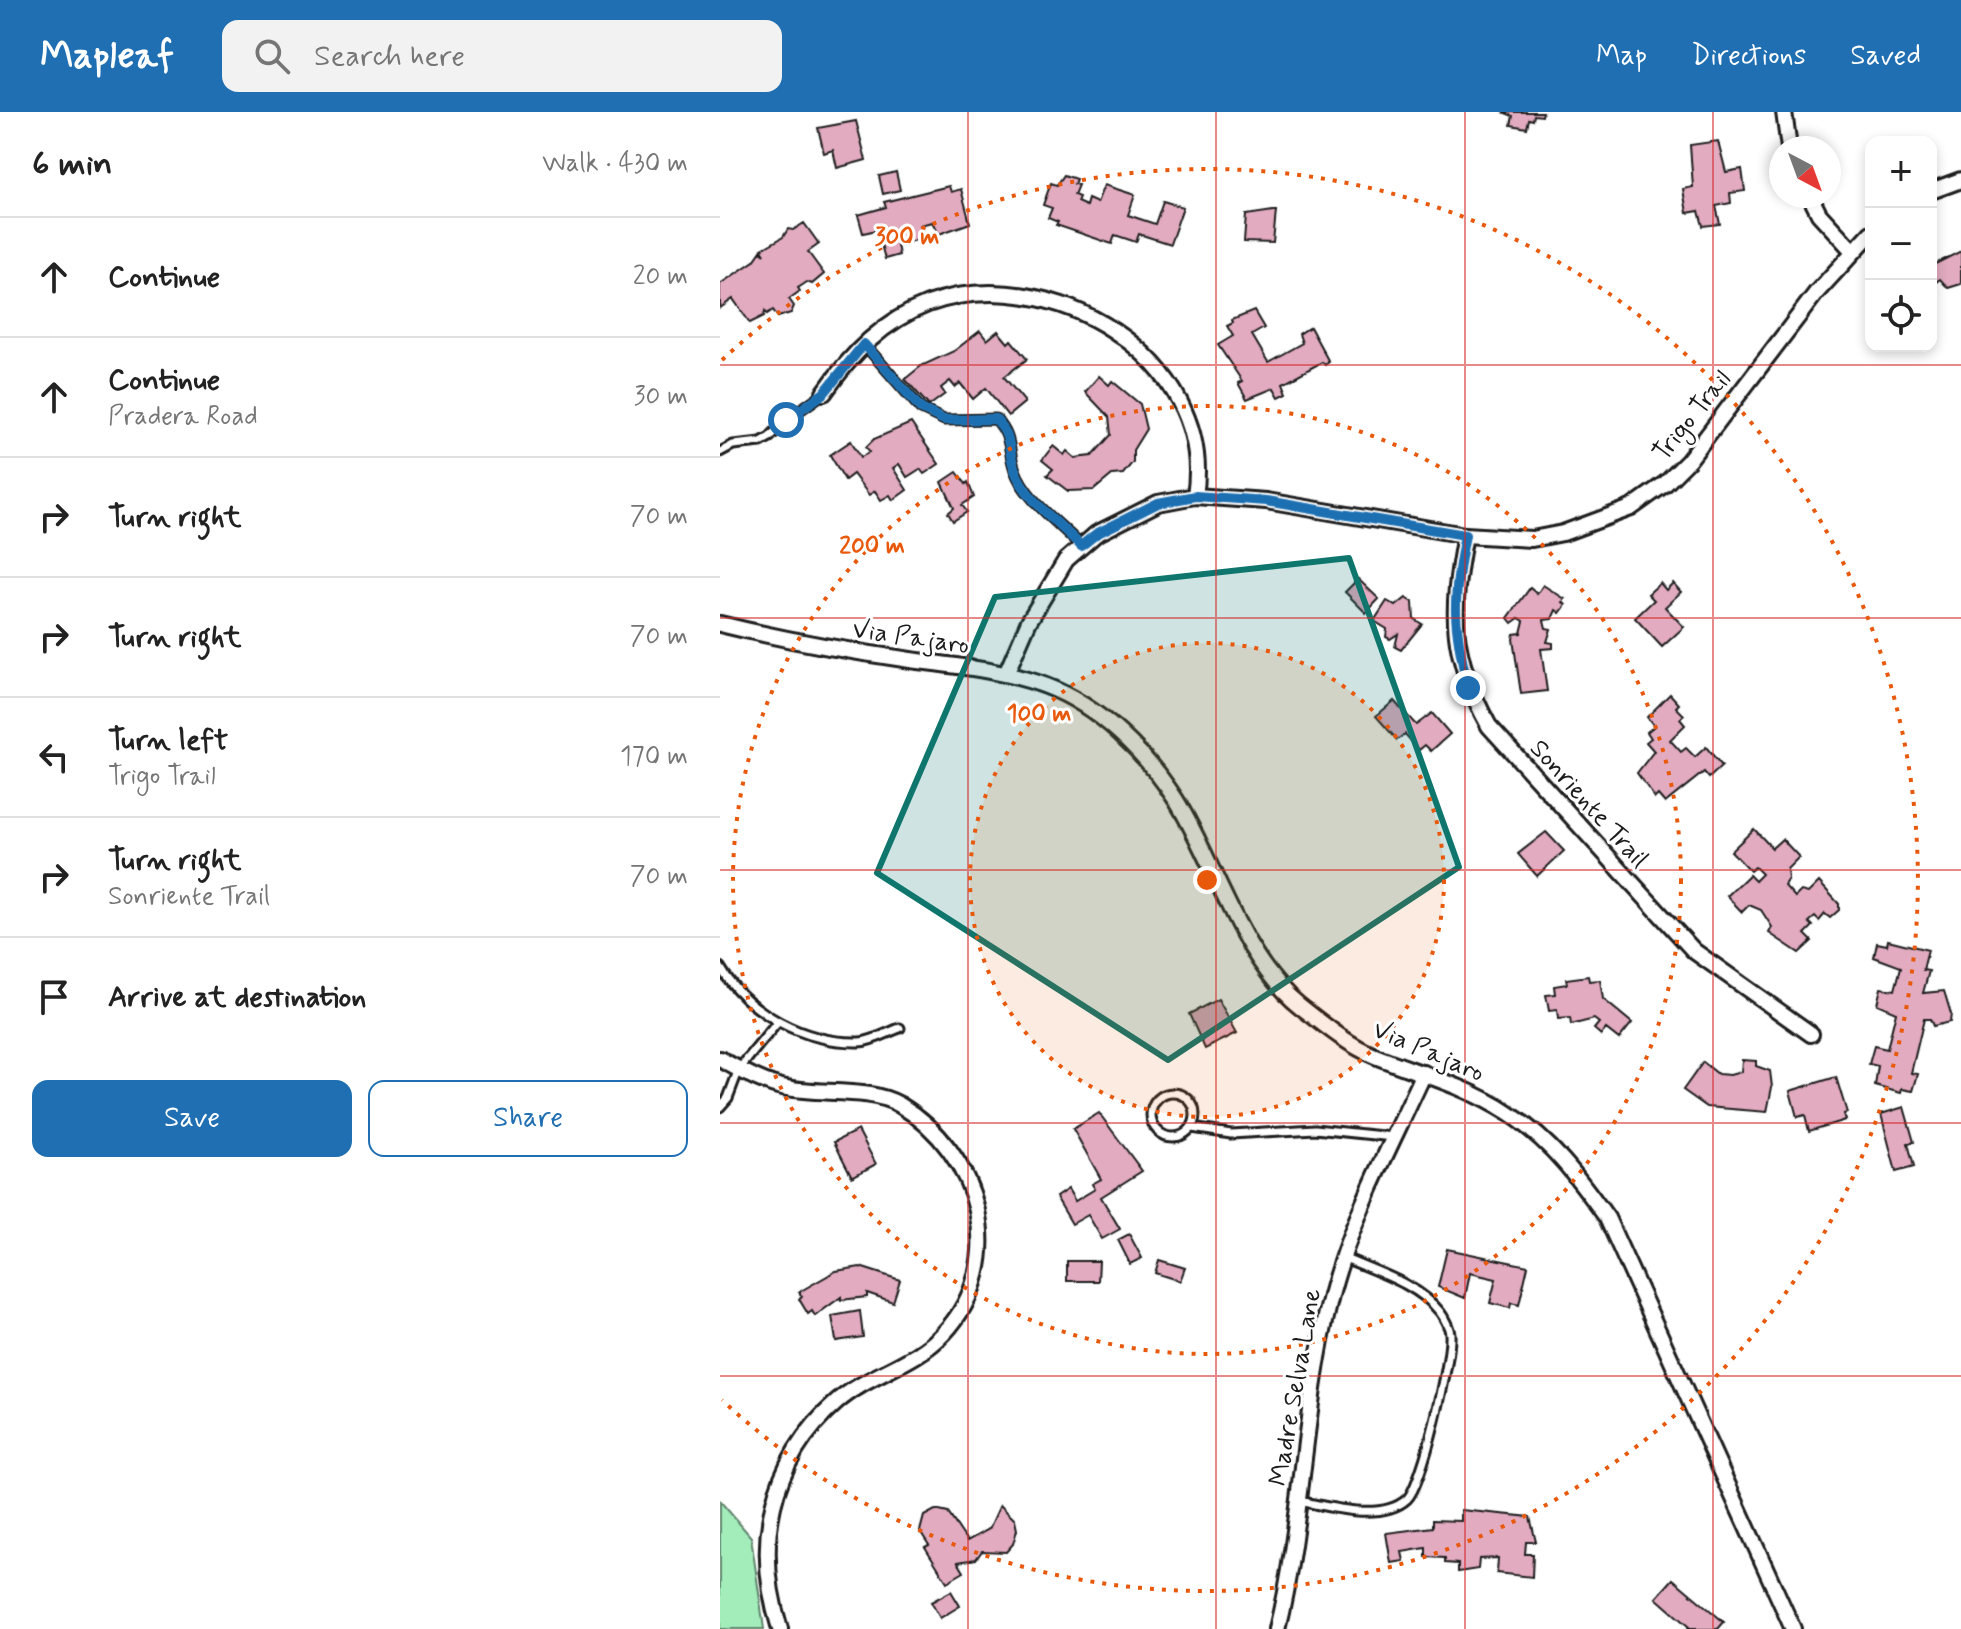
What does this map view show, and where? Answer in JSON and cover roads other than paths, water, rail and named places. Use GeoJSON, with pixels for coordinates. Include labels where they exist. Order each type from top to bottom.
{"type":"FeatureCollection","features":[{"type":"Feature","properties":{"kind":"street"},"geometry":{"type":"LineString","coordinates":[[1784,112],[1787,136]]}},
{"type":"Feature","properties":{"kind":"street"},"geometry":{"type":"LineString","coordinates":[[1937,189],[1961,180]]}},
{"type":"Feature","properties":{"kind":"street"},"geometry":{"type":"LineString","coordinates":[[1816,208],[1852,250]]}},
{"type":"Feature","properties":{"kind":"street","name":"Trigo Trail"},"geometry":{"type":"LineString","coordinates":[[1006,674],[1047,586],[1081,546],[1096,534],[1158,503],[1195,496],[1266,501],[1465,535],[1532,539],[1563,533],[1631,508],[1666,483],[1706,439],[1852,250],[1865,238]]}},
{"type":"Feature","properties":{"kind":"street"},"geometry":{"type":"LineString","coordinates":[[824,393],[864,344],[907,313],[950,297],[975,293],[1027,295],[1075,309],[1138,347],[1180,406],[1196,453],[1199,473],[1195,496]]}},
{"type":"Feature","properties":{"kind":"street","name":"Sonriente Trail"},"geometry":{"type":"LineString","coordinates":[[1465,535],[1455,588],[1454,619],[1468,688],[1489,726],[1694,951],[1811,1034]]}},
{"type":"Feature","properties":{"kind":"street","name":"Via Pajaro"},"geometry":{"type":"LineString","coordinates":[[720,624],[802,644],[1006,674],[1048,687],[1082,705],[1115,729],[1147,761],[1176,800],[1256,953],[1294,1000],[1331,1030],[1372,1055],[1424,1073],[1507,1112],[1544,1140],[1574,1172],[1607,1218],[1793,1629]]}},
{"type":"Feature","properties":{"kind":"street"},"geometry":{"type":"LineString","coordinates":[[720,1059],[783,1087],[860,1095],[897,1103],[909,1111],[933,1128],[960,1163],[976,1197],[981,1235],[978,1271],[963,1307],[943,1333],[912,1359],[837,1401],[803,1441],[784,1474],[769,1517],[765,1556],[769,1595],[780,1629]]}},
{"type":"Feature","properties":{"kind":"street","name":"Madre Selva Lane"},"geometry":{"type":"LineString","coordinates":[[1277,1629],[1289,1577],[1297,1500],[1329,1302],[1424,1073]]}},
{"type":"Feature","properties":{"kind":"lane"},"geometry":{"type":"LineString","coordinates":[[864,344],[921,409],[944,420],[996,419],[1008,433],[1015,472],[1033,497],[1081,546]]}},
{"type":"Feature","properties":{"kind":"lane"},"geometry":{"type":"LineString","coordinates":[[720,452],[733,445],[761,442],[770,437],[786,420],[824,393]]}},
{"type":"Feature","properties":{"kind":"lane"},"geometry":{"type":"LineString","coordinates":[[720,967],[756,1008],[777,1023],[816,1035],[861,1043],[900,1028]]}},
{"type":"Feature","properties":{"kind":"lane"},"geometry":{"type":"LineString","coordinates":[[720,1107],[728,1098],[739,1069],[777,1023]]}},
{"type":"Feature","properties":{"kind":"lane"},"geometry":{"type":"LineString","coordinates":[[1192,1128],[1196,1111],[1186,1097],[1169,1093],[1155,1102],[1151,1119],[1160,1134],[1178,1137],[1192,1128],[1231,1134],[1315,1129],[1395,1137]]}},
{"type":"Feature","properties":{"kind":"lane"},"geometry":{"type":"LineString","coordinates":[[1297,1500],[1382,1511],[1406,1500],[1421,1477],[1428,1451],[1450,1334],[1441,1313],[1414,1290],[1345,1258]]}}]}
